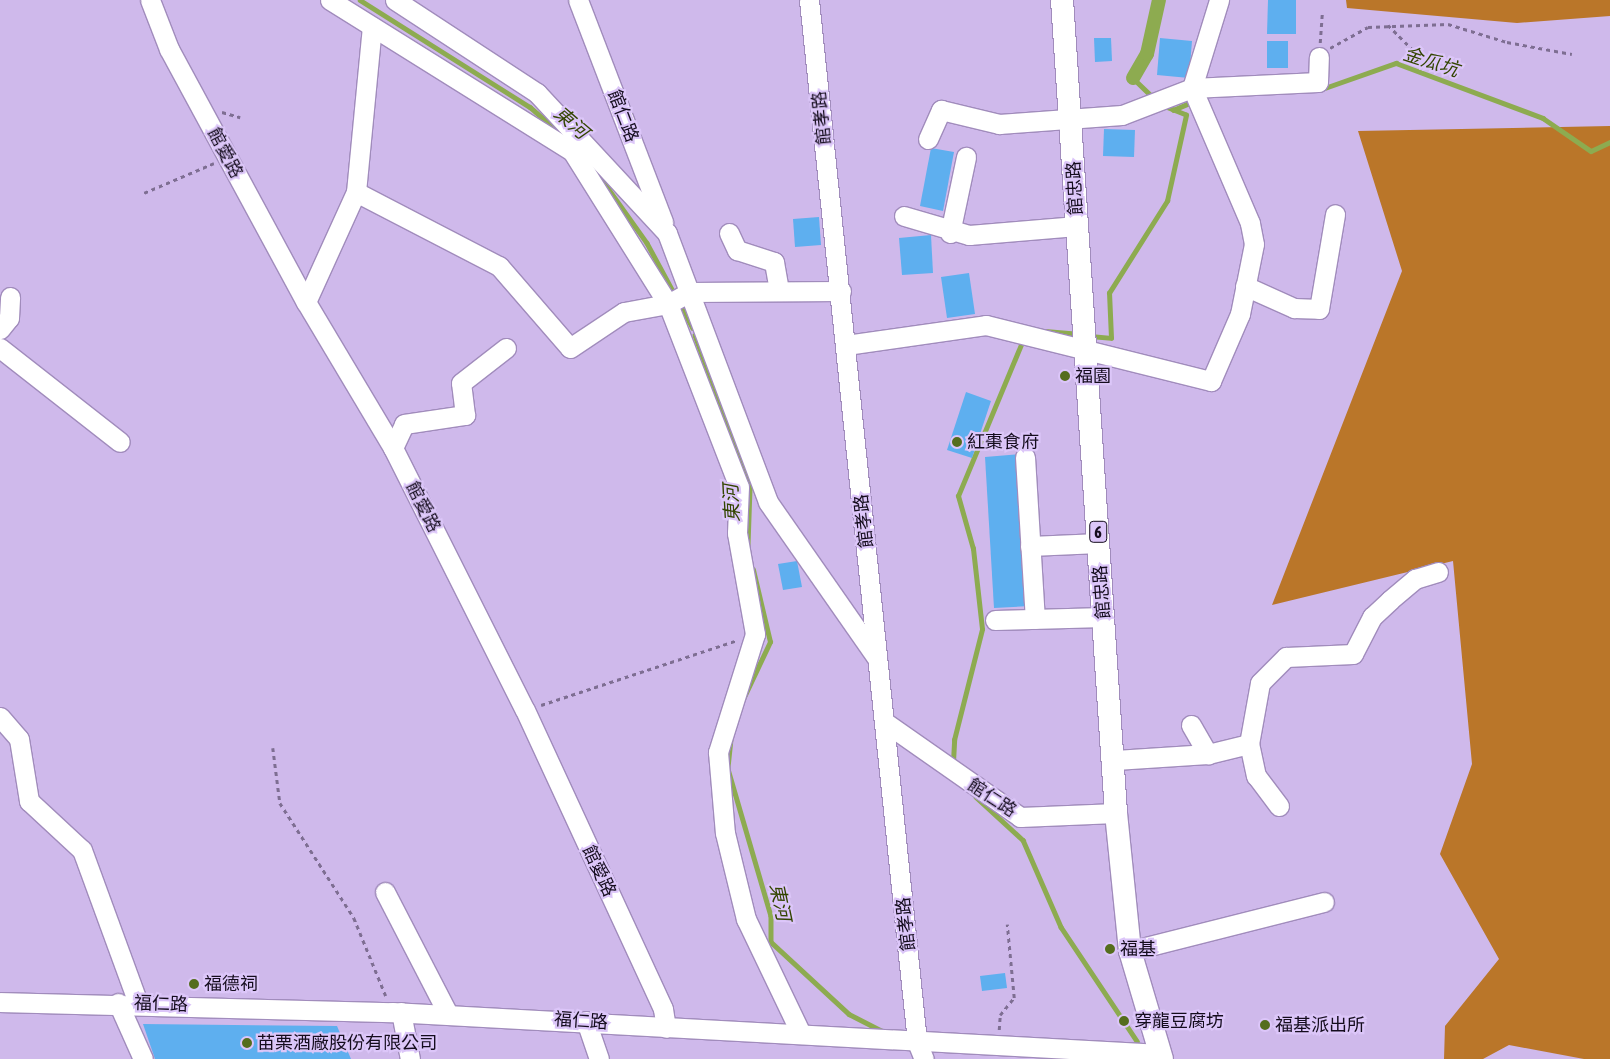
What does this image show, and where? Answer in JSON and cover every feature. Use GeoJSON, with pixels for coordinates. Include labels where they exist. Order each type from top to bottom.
{"type":"FeatureCollection","features":[{"type":"Feature","properties":{"kind":"main road","name":"館忠路"},"geometry":{"type":"LineString","coordinates":[[1062,0],[1115,760],[1116,813],[1130,951],[1161,1056]]}},
{"type":"Feature","properties":{"kind":"street","name":"館愛路"},"geometry":{"type":"LineString","coordinates":[[150,0],[169,49],[227,157],[306,302],[394,448],[525,710],[663,1009],[666,1028]]}},
{"type":"Feature","properties":{"kind":"street"},"geometry":{"type":"LineString","coordinates":[[330,0],[572,151],[668,304],[739,486],[737,533],[755,634],[718,752],[725,833],[746,919],[801,1034]]}},
{"type":"Feature","properties":{"kind":"street"},"geometry":{"type":"LineString","coordinates":[[395,0],[537,93],[667,233]]}},
{"type":"Feature","properties":{"kind":"street","name":"館仁路"},"geometry":{"type":"LineString","coordinates":[[578,0],[768,502],[878,659]]}},
{"type":"Feature","properties":{"kind":"street","name":"館孝路"},"geometry":{"type":"LineString","coordinates":[[809,0],[921,1051]]}},
{"type":"Feature","properties":{"kind":"street"},"geometry":{"type":"LineString","coordinates":[[846,345],[986,325],[1062,348],[1085,347],[1211,381],[1240,314],[1254,244],[1250,223],[1192,88],[1219,0]]}},
{"type":"Feature","properties":{"kind":"street"},"geometry":{"type":"LineString","coordinates":[[306,302],[356,192],[372,27]]}},
{"type":"Feature","properties":{"kind":"street"},"geometry":{"type":"LineString","coordinates":[[928,140],[941,110],[999,124],[1070,116],[1122,115],[1192,88],[1318,82],[1319,57]]}},
{"type":"Feature","properties":{"kind":"street"},"geometry":{"type":"LineString","coordinates":[[950,233],[966,156]]}},
{"type":"Feature","properties":{"kind":"street"},"geometry":{"type":"LineString","coordinates":[[356,192],[499,266],[570,348],[624,312],[668,304],[690,292],[841,291]]}},
{"type":"Feature","properties":{"kind":"street"},"geometry":{"type":"LineString","coordinates":[[1245,286],[1294,308],[1319,309],[1335,214]]}},
{"type":"Feature","properties":{"kind":"street"},"geometry":{"type":"LineString","coordinates":[[904,216],[950,233],[1077,226]]}},
{"type":"Feature","properties":{"kind":"street"},"geometry":{"type":"LineString","coordinates":[[728,233],[737,250],[774,262],[779,291]]}},
{"type":"Feature","properties":{"kind":"street"},"geometry":{"type":"LineString","coordinates":[[0,329],[9,318],[10,297]]}},
{"type":"Feature","properties":{"kind":"street"},"geometry":{"type":"LineString","coordinates":[[0,348],[120,442]]}},
{"type":"Feature","properties":{"kind":"street"},"geometry":{"type":"LineString","coordinates":[[394,448],[404,424],[465,415],[461,383],[506,348]]}},
{"type":"Feature","properties":{"kind":"street"},"geometry":{"type":"LineString","coordinates":[[1024,457],[1035,619]]}},
{"type":"Feature","properties":{"kind":"street"},"geometry":{"type":"LineString","coordinates":[[1030,546],[1099,543]]}},
{"type":"Feature","properties":{"kind":"street"},"geometry":{"type":"LineString","coordinates":[[1278,806],[1256,776],[1249,744],[1260,683],[1286,657],[1353,654],[1372,617],[1415,579],[1438,572]]}},
{"type":"Feature","properties":{"kind":"street"},"geometry":{"type":"LineString","coordinates":[[995,620],[1104,617]]}},
{"type":"Feature","properties":{"kind":"street"},"geometry":{"type":"LineString","coordinates":[[0,717],[19,739],[29,801],[82,850],[138,1003]]}},
{"type":"Feature","properties":{"kind":"street","name":"館仁路"},"geometry":{"type":"LineString","coordinates":[[886,723],[1020,817],[1116,813]]}},
{"type":"Feature","properties":{"kind":"street"},"geometry":{"type":"LineString","coordinates":[[1191,725],[1208,754]]}},
{"type":"Feature","properties":{"kind":"street"},"geometry":{"type":"LineString","coordinates":[[1115,760],[1208,754],[1249,744]]}},
{"type":"Feature","properties":{"kind":"street"},"geometry":{"type":"LineString","coordinates":[[385,892],[448,1014]]}},
{"type":"Feature","properties":{"kind":"street"},"geometry":{"type":"LineString","coordinates":[[1130,951],[1324,902]]}},
{"type":"Feature","properties":{"kind":"street","name":"福仁路"},"geometry":{"type":"LineString","coordinates":[[0,1002],[118,1002],[448,1014],[586,1021],[666,1028],[801,1034],[880,1050],[921,1051],[998,1047],[1161,1056]]}},
{"type":"Feature","properties":{"kind":"street"},"geometry":{"type":"LineString","coordinates":[[118,1002],[143,1059]]}},
{"type":"Feature","properties":{"kind":"street"},"geometry":{"type":"LineString","coordinates":[[396,1012],[410,1059]]}},
{"type":"Feature","properties":{"kind":"street"},"geometry":{"type":"LineString","coordinates":[[586,1021],[599,1059]]}},
{"type":"Feature","properties":{"kind":"path"},"geometry":{"type":"LineString","coordinates":[[1319,57],[1322,12]]}},
{"type":"Feature","properties":{"kind":"path"},"geometry":{"type":"LineString","coordinates":[[1319,57],[1368,27],[1448,24],[1507,42],[1572,54]]}},
{"type":"Feature","properties":{"kind":"path"},"geometry":{"type":"LineString","coordinates":[[1388,25],[1419,56]]}},
{"type":"Feature","properties":{"kind":"path"},"geometry":{"type":"LineString","coordinates":[[144,193],[227,157]]}},
{"type":"Feature","properties":{"kind":"path"},"geometry":{"type":"LineString","coordinates":[[525,710],[755,634]]}},
{"type":"Feature","properties":{"kind":"path"},"geometry":{"type":"LineString","coordinates":[[273,748],[280,803],[354,918],[396,1012]]}},
{"type":"Feature","properties":{"kind":"path"},"geometry":{"type":"LineString","coordinates":[[998,1047],[1000,1015],[1014,998],[1007,924]]}},
{"type":"Feature","properties":{"kind":"shaded area"},"geometry":{"type":"Polygon","coordinates":[[[1346,0],[1610,0],[1610,16],[1517,23],[1347,8],[1346,0]]]}},
{"type":"Feature","properties":{"kind":"shaded area"},"geometry":{"type":"Polygon","coordinates":[[[1610,126],[1610,1059],[1584,1059],[1509,1045],[1483,1059],[1444,1059],[1445,1026],[1499,959],[1440,854],[1472,764],[1453,561],[1272,605],[1402,271],[1358,131],[1610,126]]]}},
{"type":"Feature","properties":{"kind":"building"},"geometry":{"type":"Polygon","coordinates":[[[1268,0],[1296,0],[1296,34],[1267,34],[1268,0]]]}},
{"type":"Feature","properties":{"kind":"building"},"geometry":{"type":"Polygon","coordinates":[[[1094,38],[1111,38],[1112,61],[1095,62],[1094,38]]]}},
{"type":"Feature","properties":{"kind":"building"},"geometry":{"type":"Polygon","coordinates":[[[1160,38],[1192,41],[1189,78],[1157,75],[1160,38]]]}},
{"type":"Feature","properties":{"kind":"building"},"geometry":{"type":"Polygon","coordinates":[[[1267,41],[1288,41],[1288,68],[1267,68],[1267,41]]]}},
{"type":"Feature","properties":{"kind":"building"},"geometry":{"type":"Polygon","coordinates":[[[1104,129],[1135,130],[1134,157],[1103,156],[1104,129]]]}},
{"type":"Feature","properties":{"kind":"building"},"geometry":{"type":"Polygon","coordinates":[[[931,148],[954,152],[943,211],[920,206],[931,148]]]}},
{"type":"Feature","properties":{"kind":"building"},"geometry":{"type":"Polygon","coordinates":[[[819,217],[821,245],[795,247],[793,219],[819,217]]]}},
{"type":"Feature","properties":{"kind":"building"},"geometry":{"type":"Polygon","coordinates":[[[931,235],[933,273],[902,275],[899,238],[931,235]]]}},
{"type":"Feature","properties":{"kind":"building"},"geometry":{"type":"Polygon","coordinates":[[[969,273],[975,314],[947,318],[941,277],[969,273]]]}},
{"type":"Feature","properties":{"kind":"building"},"geometry":{"type":"Polygon","coordinates":[[[966,392],[991,401],[972,458],[947,450],[966,392]]]}},
{"type":"Feature","properties":{"kind":"building"},"geometry":{"type":"Polygon","coordinates":[[[1021,454],[1030,606],[994,608],[985,457],[1021,454]]]}},
{"type":"Feature","properties":{"kind":"building"},"geometry":{"type":"Polygon","coordinates":[[[797,561],[802,587],[783,590],[778,564],[797,561]]]}},
{"type":"Feature","properties":{"kind":"building"},"geometry":{"type":"Polygon","coordinates":[[[1005,973],[1007,988],[982,991],[980,976],[1005,973]]]}},
{"type":"Feature","properties":{"kind":"building","name":"苗栗酒廠股份有限公司"},"geometry":{"type":"Polygon","coordinates":[[[143,1024],[337,1026],[351,1059],[155,1059],[143,1024]]]}},
{"type":"Feature","properties":{"kind":"waterway","name":"東河"},"geometry":{"type":"LineString","coordinates":[[360,0],[530,107],[560,133]]}},
{"type":"Feature","properties":{"kind":"waterway"},"geometry":{"type":"LineString","coordinates":[[1133,78],[1147,54],[1159,0]]}},
{"type":"Feature","properties":{"kind":"waterway","name":"金瓜坑"},"geometry":{"type":"LineString","coordinates":[[1319,90],[1396,63],[1543,118],[1591,151],[1610,142]]}},
{"type":"Feature","properties":{"kind":"waterway"},"geometry":{"type":"LineString","coordinates":[[1133,78],[1154,98]]}},
{"type":"Feature","properties":{"kind":"waterway","name":"金瓜坑"},"geometry":{"type":"LineString","coordinates":[[1173,110],[1192,102]]}},
{"type":"Feature","properties":{"kind":"waterway"},"geometry":{"type":"LineString","coordinates":[[1090,336],[1111,338],[1109,293],[1167,201],[1186,115],[1164,106]]}},
{"type":"Feature","properties":{"kind":"waterway","name":"東河"},"geometry":{"type":"LineString","coordinates":[[593,167],[647,243],[675,295]]}},
{"type":"Feature","properties":{"kind":"waterway","name":"東河"},"geometry":{"type":"LineString","coordinates":[[680,304],[693,328]]}},
{"type":"Feature","properties":{"kind":"waterway"},"geometry":{"type":"LineString","coordinates":[[1045,331],[1077,334]]}},
{"type":"Feature","properties":{"kind":"waterway","name":"東河"},"geometry":{"type":"LineString","coordinates":[[695,335],[750,488],[748,545]]}},
{"type":"Feature","properties":{"kind":"waterway"},"geometry":{"type":"LineString","coordinates":[[953,762],[954,740],[982,629],[973,549],[958,496],[1023,340]]}},
{"type":"Feature","properties":{"kind":"waterway","name":"東河"},"geometry":{"type":"LineString","coordinates":[[743,699],[770,642],[753,570]]}},
{"type":"Feature","properties":{"kind":"waterway","name":"東河"},"geometry":{"type":"LineString","coordinates":[[731,739],[728,769],[771,916],[771,942],[849,1014],[884,1032]]}},
{"type":"Feature","properties":{"kind":"waterway"},"geometry":{"type":"LineString","coordinates":[[976,797],[1023,840],[1061,927],[1137,1041]]}},
{"type":"Feature","properties":{"kind":"place","name":"福園"},"geometry":{"type":"Point","coordinates":[1065,376]}},
{"type":"Feature","properties":{"kind":"place","name":"紅棗食府"},"geometry":{"type":"Point","coordinates":[957,442]}},
{"type":"Feature","properties":{"kind":"place","name":"福基"},"geometry":{"type":"Point","coordinates":[1110,949]}},
{"type":"Feature","properties":{"kind":"place","name":"福德祠"},"geometry":{"type":"Point","coordinates":[194,984]}},
{"type":"Feature","properties":{"kind":"place","name":"穿龍豆腐坊"},"geometry":{"type":"Point","coordinates":[1124,1021]}},
{"type":"Feature","properties":{"kind":"place","name":"福基派出所"},"geometry":{"type":"Point","coordinates":[1265,1025]}},
{"type":"Feature","properties":{"kind":"place","name":"苗栗酒廠股份有限公司"},"geometry":{"type":"Point","coordinates":[247,1043]}}]}
